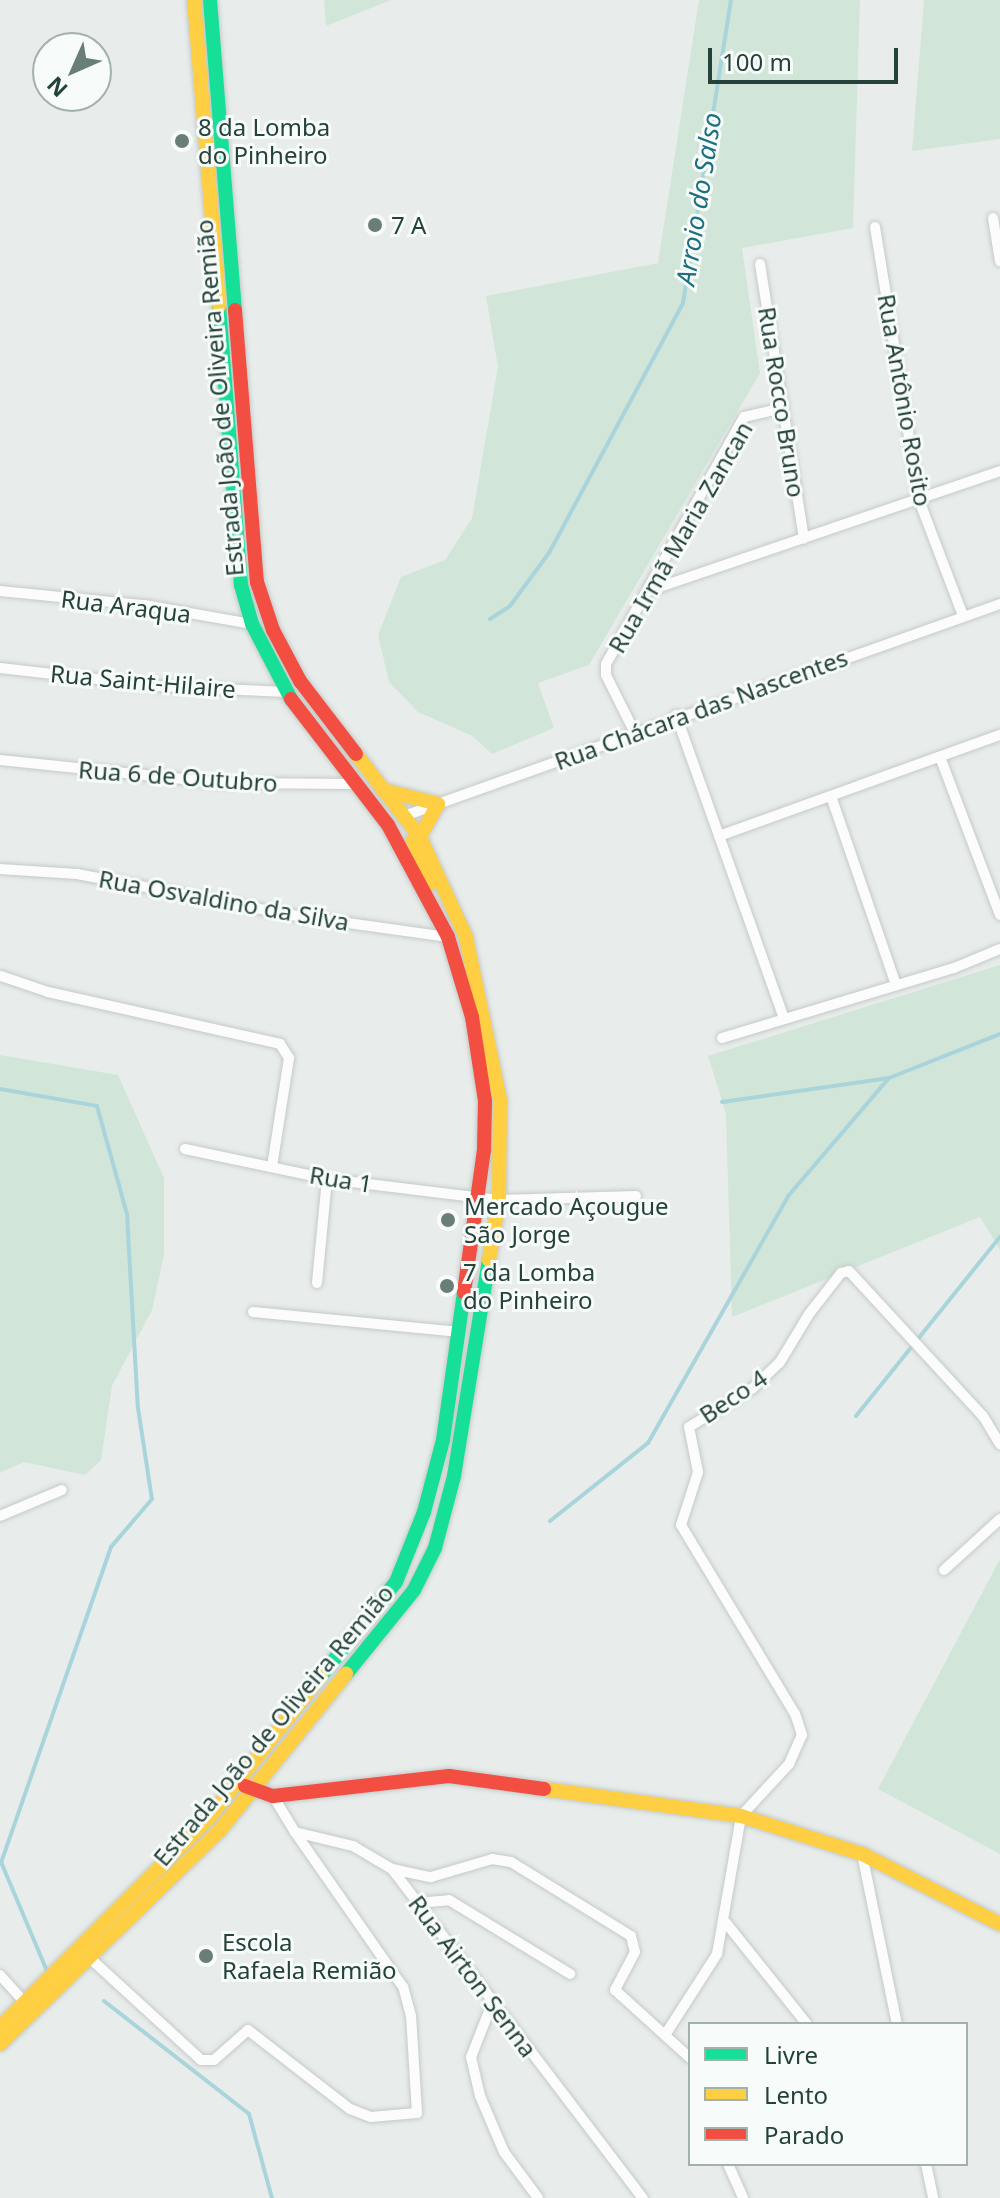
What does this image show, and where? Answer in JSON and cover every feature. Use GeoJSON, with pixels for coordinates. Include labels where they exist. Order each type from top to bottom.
{"type":"FeatureCollection","features":[{"type":"Feature","properties":{"kind":"main road","name":"Estrada João de Oliveira Remião"},"geometry":{"type":"LineString","coordinates":[[0,2044],[246,1787],[396,1582],[436,1471],[479,1198],[485,1101],[472,1017],[448,937],[388,825],[286,692],[252,624],[234,527],[194,0]]}},
{"type":"Feature","properties":{"kind":"main road","name":"Estrada João de Oliveira Remião"},"geometry":{"type":"LineString","coordinates":[[0,2027],[25,2003],[92,1960],[246,1787],[414,1590],[435,1548],[454,1476],[482,1323],[499,1200],[500,1100],[483,1005],[466,937],[420,837],[300,681],[273,630],[257,582],[210,0]]}},
{"type":"Feature","properties":{"kind":"main road"},"geometry":{"type":"LineString","coordinates":[[234,527],[251,525]]}},
{"type":"Feature","properties":{"kind":"main road"},"geometry":{"type":"LineString","coordinates":[[311,724],[404,816],[448,937]]}},
{"type":"Feature","properties":{"kind":"main road"},"geometry":{"type":"LineString","coordinates":[[383,790],[438,804],[420,837]]}},
{"type":"Feature","properties":{"kind":"main road"},"geometry":{"type":"LineString","coordinates":[[246,1787],[273,1796],[449,1776],[741,1816],[862,1854],[1000,1924]]}},
{"type":"Feature","properties":{"kind":"street"},"geometry":{"type":"LineString","coordinates":[[993,218],[1000,261]]}},
{"type":"Feature","properties":{"kind":"street","name":"Rua Antônio Rosito"},"geometry":{"type":"LineString","coordinates":[[875,227],[919,500],[963,616]]}},
{"type":"Feature","properties":{"kind":"street","name":"Rua Rocco Bruno"},"geometry":{"type":"LineString","coordinates":[[760,264],[804,539]]}},
{"type":"Feature","properties":{"kind":"street","name":"Rua Irmã Maria Zancan"},"geometry":{"type":"LineString","coordinates":[[635,733],[605,670],[744,417],[783,408]]}},
{"type":"Feature","properties":{"kind":"street"},"geometry":{"type":"LineString","coordinates":[[648,591],[1000,471]]}},
{"type":"Feature","properties":{"kind":"street","name":"Rua Araqua"},"geometry":{"type":"LineString","coordinates":[[0,591],[144,605],[252,624]]}},
{"type":"Feature","properties":{"kind":"street","name":"Rua Chácara das Nascentes"},"geometry":{"type":"LineString","coordinates":[[404,816],[635,733],[676,715],[1000,604]]}},
{"type":"Feature","properties":{"kind":"street","name":"Rua Saint-Hilaire"},"geometry":{"type":"LineString","coordinates":[[0,668],[157,686],[286,692]]}},
{"type":"Feature","properties":{"kind":"street"},"geometry":{"type":"LineString","coordinates":[[676,715],[784,1018]]}},
{"type":"Feature","properties":{"kind":"street"},"geometry":{"type":"LineString","coordinates":[[719,836],[1000,735]]}},
{"type":"Feature","properties":{"kind":"street"},"geometry":{"type":"LineString","coordinates":[[940,757],[1000,915]]}},
{"type":"Feature","properties":{"kind":"street","name":"Rua 6 de Outubro"},"geometry":{"type":"LineString","coordinates":[[0,760],[222,783],[357,784]]}},
{"type":"Feature","properties":{"kind":"street"},"geometry":{"type":"LineString","coordinates":[[831,796],[896,985]]}},
{"type":"Feature","properties":{"kind":"street","name":"Rua Osvaldino da Silva"},"geometry":{"type":"LineString","coordinates":[[0,869],[77,874],[291,915],[448,937]]}},
{"type":"Feature","properties":{"kind":"street"},"geometry":{"type":"LineString","coordinates":[[722,1038],[896,985],[1000,949]]}},
{"type":"Feature","properties":{"kind":"street"},"geometry":{"type":"LineString","coordinates":[[1,976],[48,992],[280,1044],[289,1058],[272,1166]]}},
{"type":"Feature","properties":{"kind":"street","name":"Rua 1"},"geometry":{"type":"LineString","coordinates":[[185,1149],[327,1179],[479,1198],[636,1196]]}},
{"type":"Feature","properties":{"kind":"street"},"geometry":{"type":"LineString","coordinates":[[317,1283],[327,1179]]}},
{"type":"Feature","properties":{"kind":"street","name":"Beco 4"},"geometry":{"type":"LineString","coordinates":[[741,1816],[789,1764],[802,1735],[795,1714],[681,1525],[698,1472],[689,1427],[753,1388],[780,1362],[809,1314],[841,1273],[849,1271],[983,1416],[1000,1444]]}},
{"type":"Feature","properties":{"kind":"street"},"geometry":{"type":"LineString","coordinates":[[253,1312],[460,1332]]}},
{"type":"Feature","properties":{"kind":"street"},"geometry":{"type":"LineString","coordinates":[[0,1516],[62,1490]]}},
{"type":"Feature","properties":{"kind":"street"},"geometry":{"type":"LineString","coordinates":[[944,1570],[1000,1519]]}},
{"type":"Feature","properties":{"kind":"street"},"geometry":{"type":"LineString","coordinates":[[92,1960],[201,2060],[214,2060],[248,2030],[350,2109],[371,2117],[417,2113],[411,2016],[403,1987],[273,1796]]}},
{"type":"Feature","properties":{"kind":"street"},"geometry":{"type":"LineString","coordinates":[[667,2032],[703,1983],[726,1923],[741,1816]]}},
{"type":"Feature","properties":{"kind":"street","name":"Rua Airton Senna"},"geometry":{"type":"LineString","coordinates":[[295,1832],[353,1846],[392,1869],[643,2198]]}},
{"type":"Feature","properties":{"kind":"street"},"geometry":{"type":"LineString","coordinates":[[862,1854],[897,2022]]}},
{"type":"Feature","properties":{"kind":"street"},"geometry":{"type":"LineString","coordinates":[[392,1869],[431,1877],[492,1859],[511,1862],[631,1936],[635,1952],[615,1990],[667,2032],[688,2056]]}},
{"type":"Feature","properties":{"kind":"street"},"geometry":{"type":"LineString","coordinates":[[417,1903],[449,1900],[570,1974]]}},
{"type":"Feature","properties":{"kind":"street"},"geometry":{"type":"LineString","coordinates":[[726,1923],[805,2022]]}},
{"type":"Feature","properties":{"kind":"street"},"geometry":{"type":"LineString","coordinates":[[0,1975],[25,2003]]}},
{"type":"Feature","properties":{"kind":"street"},"geometry":{"type":"LineString","coordinates":[[493,2001],[471,2057],[477,2083],[504,2152],[538,2198]]}},
{"type":"Feature","properties":{"kind":"street"},"geometry":{"type":"LineString","coordinates":[[729,2166],[743,2198]]}},
{"type":"Feature","properties":{"kind":"street"},"geometry":{"type":"LineString","coordinates":[[926,2166],[933,2198]]}},
{"type":"Feature","properties":{"kind":"green space"},"geometry":{"type":"Polygon","coordinates":[[[324,0],[391,0],[326,26],[324,0]]]}},
{"type":"Feature","properties":{"kind":"green space"},"geometry":{"type":"Polygon","coordinates":[[[699,0],[860,0],[853,228],[742,248],[760,373],[589,665],[538,683],[554,728],[492,754],[472,736],[418,712],[389,682],[378,635],[401,577],[445,560],[472,518],[498,367],[486,296],[658,263],[699,0]]]}},
{"type":"Feature","properties":{"kind":"green space"},"geometry":{"type":"Polygon","coordinates":[[[924,0],[1000,0],[1000,139],[912,151],[924,0]]]}},
{"type":"Feature","properties":{"kind":"green space"},"geometry":{"type":"Polygon","coordinates":[[[1000,965],[1000,1250],[980,1217],[732,1317],[726,1114],[708,1056],[1000,965]]]}},
{"type":"Feature","properties":{"kind":"green space"},"geometry":{"type":"Polygon","coordinates":[[[0,1055],[118,1075],[164,1178],[164,1255],[152,1310],[112,1386],[101,1460],[85,1475],[24,1462],[0,1473],[0,1055]]]}},
{"type":"Feature","properties":{"kind":"green space"},"geometry":{"type":"Polygon","coordinates":[[[1000,1559],[1000,1854],[878,1789],[1000,1559]]]}},
{"type":"Feature","properties":{"kind":"waterway","name":"Arroio do Salso"},"geometry":{"type":"LineString","coordinates":[[490,619],[510,606],[549,553],[683,303],[731,0]]}},
{"type":"Feature","properties":{"kind":"waterway"},"geometry":{"type":"LineString","coordinates":[[722,1102],[889,1078],[1000,1034]]}},
{"type":"Feature","properties":{"kind":"waterway"},"geometry":{"type":"LineString","coordinates":[[550,1521],[648,1443],[789,1195],[889,1078]]}},
{"type":"Feature","properties":{"kind":"waterway"},"geometry":{"type":"LineString","coordinates":[[0,1089],[97,1106],[127,1214],[138,1408],[152,1499],[111,1547],[1,1862],[47,1971]]}},
{"type":"Feature","properties":{"kind":"waterway"},"geometry":{"type":"LineString","coordinates":[[856,1416],[1000,1237]]}},
{"type":"Feature","properties":{"kind":"waterway"},"geometry":{"type":"LineString","coordinates":[[104,2001],[249,2114],[272,2198]]}},
{"type":"Feature","properties":{"kind":"traffic: fast"},"geometry":{"type":"LineString","coordinates":[[210,0],[235,310]]}},
{"type":"Feature","properties":{"kind":"traffic: fast"},"geometry":{"type":"LineString","coordinates":[[219,306],[241,585],[252,624],[291,699]]}},
{"type":"Feature","properties":{"kind":"traffic: fast"},"geometry":{"type":"LineString","coordinates":[[346,1674],[414,1590],[435,1548],[454,1476],[489,1260]]}},
{"type":"Feature","properties":{"kind":"traffic: fast"},"geometry":{"type":"LineString","coordinates":[[321,1676],[396,1582],[424,1512],[443,1440],[464,1293]]}},
{"type":"Feature","properties":{"kind":"traffic: slow"},"geometry":{"type":"LineString","coordinates":[[194,0],[219,306]]}},
{"type":"Feature","properties":{"kind":"traffic: slow"},"geometry":{"type":"LineString","coordinates":[[356,754],[420,837],[466,937],[500,1100],[499,1200],[489,1260]]}},
{"type":"Feature","properties":{"kind":"traffic: slow"},"geometry":{"type":"LineString","coordinates":[[383,790],[438,804],[420,837]]}},
{"type":"Feature","properties":{"kind":"traffic: slow"},"geometry":{"type":"LineString","coordinates":[[413,840],[429,884]]}},
{"type":"Feature","properties":{"kind":"traffic: slow"},"geometry":{"type":"LineString","coordinates":[[0,2044],[220,1830],[346,1674]]}},
{"type":"Feature","properties":{"kind":"traffic: slow"},"geometry":{"type":"LineString","coordinates":[[0,2027],[209,1818],[321,1676]]}},
{"type":"Feature","properties":{"kind":"traffic: slow"},"geometry":{"type":"LineString","coordinates":[[544,1789],[741,1816],[862,1854],[1000,1924]]}},
{"type":"Feature","properties":{"kind":"traffic: jam"},"geometry":{"type":"LineString","coordinates":[[235,310],[257,582],[273,630],[300,681],[356,754]]}},
{"type":"Feature","properties":{"kind":"traffic: jam"},"geometry":{"type":"LineString","coordinates":[[291,699],[388,825],[448,937],[472,1017],[485,1101],[484,1150],[464,1293]]}},
{"type":"Feature","properties":{"kind":"traffic: jam"},"geometry":{"type":"LineString","coordinates":[[245,1786],[273,1796],[449,1776],[544,1789]]}},
{"type":"Feature","properties":{"kind":"place","name":"8 da Lomba do Pinheiro"},"geometry":{"type":"Point","coordinates":[182,141]}},
{"type":"Feature","properties":{"kind":"place","name":"7 A"},"geometry":{"type":"Point","coordinates":[375,225]}},
{"type":"Feature","properties":{"kind":"place","name":"Mercado Açougue São Jorge"},"geometry":{"type":"Point","coordinates":[448,1220]}},
{"type":"Feature","properties":{"kind":"place","name":"7 da Lomba do Pinheiro"},"geometry":{"type":"Point","coordinates":[447,1286]}},
{"type":"Feature","properties":{"kind":"place","name":"Escola Rafaela Remião"},"geometry":{"type":"Point","coordinates":[206,1956]}}]}
